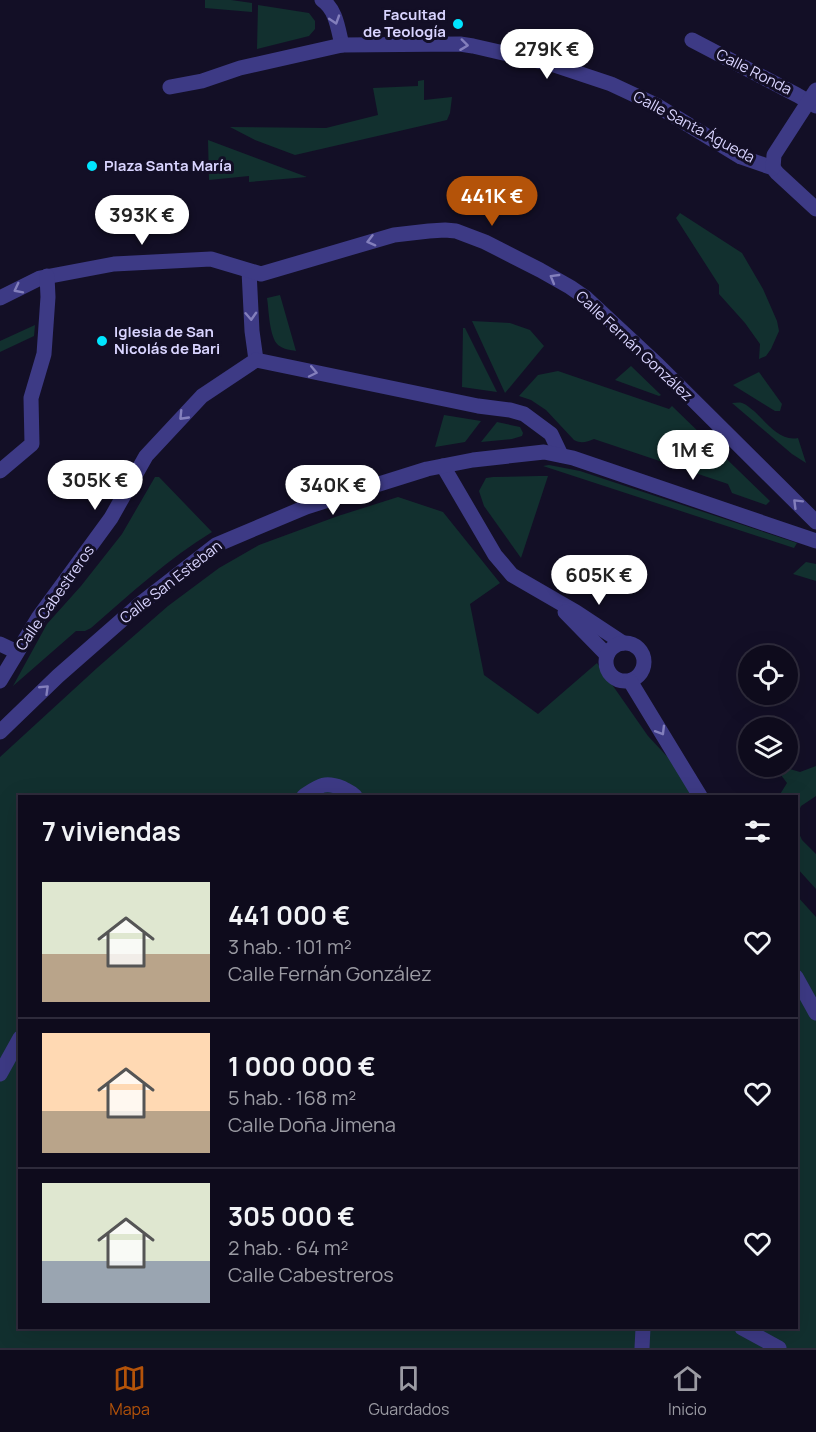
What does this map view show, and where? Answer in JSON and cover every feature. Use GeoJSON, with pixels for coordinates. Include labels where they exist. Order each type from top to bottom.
{"type":"FeatureCollection","features":[{"type":"Feature","properties":{"kind":"street"},"geometry":{"type":"LineString","coordinates":[[322,0],[328,4],[334,14],[342,45]]}},
{"type":"Feature","properties":{"kind":"street","name":"Calle Ronda"},"geometry":{"type":"LineString","coordinates":[[692,40],[814,99]]}},
{"type":"Feature","properties":{"kind":"street","name":"Calle Santa Águeda"},"geometry":{"type":"LineString","coordinates":[[170,87],[202,81],[240,68],[342,45],[460,44],[551,64],[611,84],[656,105],[741,157],[773,168],[816,209]]}},
{"type":"Feature","properties":{"kind":"street"},"geometry":{"type":"LineString","coordinates":[[773,168],[774,155],[814,99]]}},
{"type":"Feature","properties":{"kind":"street","name":"Calle Fernán González"},"geometry":{"type":"LineString","coordinates":[[0,298],[40,278],[114,264],[211,259],[261,274],[394,235],[456,231],[484,242],[556,278],[600,310],[816,522]]}},
{"type":"Feature","properties":{"kind":"street"},"geometry":{"type":"LineString","coordinates":[[249,271],[256,360],[524,414],[551,434],[561,455]]}},
{"type":"Feature","properties":{"kind":"street"},"geometry":{"type":"LineString","coordinates":[[0,471],[32,444],[31,398],[44,354],[48,297],[47,276]]}},
{"type":"Feature","properties":{"kind":"street","name":"Calle Cabestreros"},"geometry":{"type":"LineString","coordinates":[[0,681],[7,647],[38,618],[111,518],[146,456],[202,396],[256,360]]}},
{"type":"Feature","properties":{"kind":"street"},"geometry":{"type":"LineString","coordinates":[[524,414],[536,435],[525,454]]}},
{"type":"Feature","properties":{"kind":"street","name":"Calle San Esteban"},"geometry":{"type":"LineString","coordinates":[[1,730],[140,604],[216,544],[306,507],[427,469],[473,460],[544,452],[561,455],[816,540]]}},
{"type":"Feature","properties":{"kind":"street"},"geometry":{"type":"LineString","coordinates":[[443,466],[495,555],[512,575],[596,624],[623,643],[635,646],[640,651],[644,662],[640,674],[630,681],[623,682],[612,677],[606,666],[607,655],[612,648],[623,643]]}},
{"type":"Feature","properties":{"kind":"street"},"geometry":{"type":"LineString","coordinates":[[555,601],[607,655]]}},
{"type":"Feature","properties":{"kind":"street"},"geometry":{"type":"LineString","coordinates":[[630,681],[699,795]]}},
{"type":"Feature","properties":{"kind":"street"},"geometry":{"type":"LineString","coordinates":[[305,795],[318,786],[330,784],[354,795]]}},
{"type":"Feature","properties":{"kind":"street"},"geometry":{"type":"LineString","coordinates":[[798,980],[816,1012]]}},
{"type":"Feature","properties":{"kind":"street"},"geometry":{"type":"LineString","coordinates":[[0,1074],[18,1042]]}},
{"type":"Feature","properties":{"kind":"street"},"geometry":{"type":"LineString","coordinates":[[642,1348],[643,1329]]}},
{"type":"Feature","properties":{"kind":"street"},"geometry":{"type":"LineString","coordinates":[[744,1329],[779,1348]]}},
{"type":"Feature","properties":{"kind":"green space"},"geometry":{"type":"Polygon","coordinates":[[[205,0],[252,3],[252,12],[205,8],[205,0]]]}},
{"type":"Feature","properties":{"kind":"green space"},"geometry":{"type":"Polygon","coordinates":[[[258,5],[309,13],[315,21],[315,29],[309,36],[257,49],[258,5]]]}},
{"type":"Feature","properties":{"kind":"green space"},"geometry":{"type":"Polygon","coordinates":[[[424,80],[424,100],[452,97],[447,120],[295,155],[255,140],[230,127],[326,128],[378,115],[373,88],[418,86],[418,81],[424,80]]]}},
{"type":"Feature","properties":{"kind":"green space"},"geometry":{"type":"Polygon","coordinates":[[[208,140],[307,177],[249,182],[249,176],[209,180],[208,140]]]}},
{"type":"Feature","properties":{"kind":"green space"},"geometry":{"type":"Polygon","coordinates":[[[680,213],[742,253],[763,289],[777,321],[779,331],[766,356],[759,359],[760,344],[719,294],[719,285],[676,218],[680,213]]]}},
{"type":"Feature","properties":{"kind":"green space"},"geometry":{"type":"Polygon","coordinates":[[[280,295],[296,351],[278,345],[273,336],[267,298],[280,295]]]}},
{"type":"Feature","properties":{"kind":"green space"},"geometry":{"type":"Polygon","coordinates":[[[472,321],[510,323],[530,330],[544,346],[505,393],[472,321]]]}},
{"type":"Feature","properties":{"kind":"green space"},"geometry":{"type":"Polygon","coordinates":[[[35,325],[34,336],[0,352],[0,341],[35,325]]]}},
{"type":"Feature","properties":{"kind":"green space"},"geometry":{"type":"Polygon","coordinates":[[[463,328],[465,328],[497,392],[462,387],[463,328]]]}},
{"type":"Feature","properties":{"kind":"green space"},"geometry":{"type":"Polygon","coordinates":[[[631,366],[661,395],[615,380],[631,366]]]}},
{"type":"Feature","properties":{"kind":"green space"},"geometry":{"type":"Polygon","coordinates":[[[558,371],[669,409],[672,406],[770,501],[766,505],[732,493],[728,484],[594,439],[584,442],[574,440],[546,410],[531,400],[519,396],[538,375],[558,371]]]}},
{"type":"Feature","properties":{"kind":"green space"},"geometry":{"type":"Polygon","coordinates":[[[759,372],[782,404],[780,411],[775,411],[733,385],[759,372]]]}},
{"type":"Feature","properties":{"kind":"green space"},"geometry":{"type":"Polygon","coordinates":[[[732,403],[746,405],[779,434],[798,438],[806,463],[792,454],[732,403]]]}},
{"type":"Feature","properties":{"kind":"green space"},"geometry":{"type":"Polygon","coordinates":[[[444,415],[481,421],[465,442],[435,447],[444,415]]]}},
{"type":"Feature","properties":{"kind":"green space"},"geometry":{"type":"Polygon","coordinates":[[[497,422],[520,427],[522,436],[481,442],[497,422]]]}},
{"type":"Feature","properties":{"kind":"green space"},"geometry":{"type":"Polygon","coordinates":[[[543,466],[580,471],[797,543],[794,548],[543,466]]]}},
{"type":"Feature","properties":{"kind":"green space"},"geometry":{"type":"Polygon","coordinates":[[[548,476],[521,558],[484,506],[479,491],[486,478],[548,476]]]}},
{"type":"Feature","properties":{"kind":"green space"},"geometry":{"type":"Polygon","coordinates":[[[155,477],[159,477],[212,532],[165,565],[91,628],[76,631],[13,686],[47,624],[122,534],[155,477]]]}},
{"type":"Feature","properties":{"kind":"green space"},"geometry":{"type":"Polygon","coordinates":[[[398,497],[443,512],[500,583],[470,604],[484,675],[538,714],[597,663],[648,736],[703,795],[18,795],[18,1329],[798,1329],[798,897],[816,917],[816,1348],[0,1348],[0,757],[168,606],[219,568],[259,545],[398,497]]]}},
{"type":"Feature","properties":{"kind":"green space"},"geometry":{"type":"Polygon","coordinates":[[[806,562],[816,564],[816,581],[793,574],[806,562]]]}},
{"type":"Feature","properties":{"kind":"green space"},"geometry":{"type":"Polygon","coordinates":[[[816,766],[816,796],[801,806],[798,813],[798,795],[780,795],[787,783],[782,777],[798,777],[798,771],[816,766]]]}},
{"type":"Feature","properties":{"kind":"green space"},"geometry":{"type":"Polygon","coordinates":[[[798,831],[802,840],[816,854],[816,889],[798,869],[798,831]]]}},
{"type":"Feature","properties":{"kind":"place","name":"Facultad de Teología"},"geometry":{"type":"Point","coordinates":[458,24]}},
{"type":"Feature","properties":{"kind":"place","name":"Plaza Santa María"},"geometry":{"type":"Point","coordinates":[92,166]}},
{"type":"Feature","properties":{"kind":"place","name":"Iglesia de San Nicolás de Bari"},"geometry":{"type":"Point","coordinates":[102,341]}}]}
